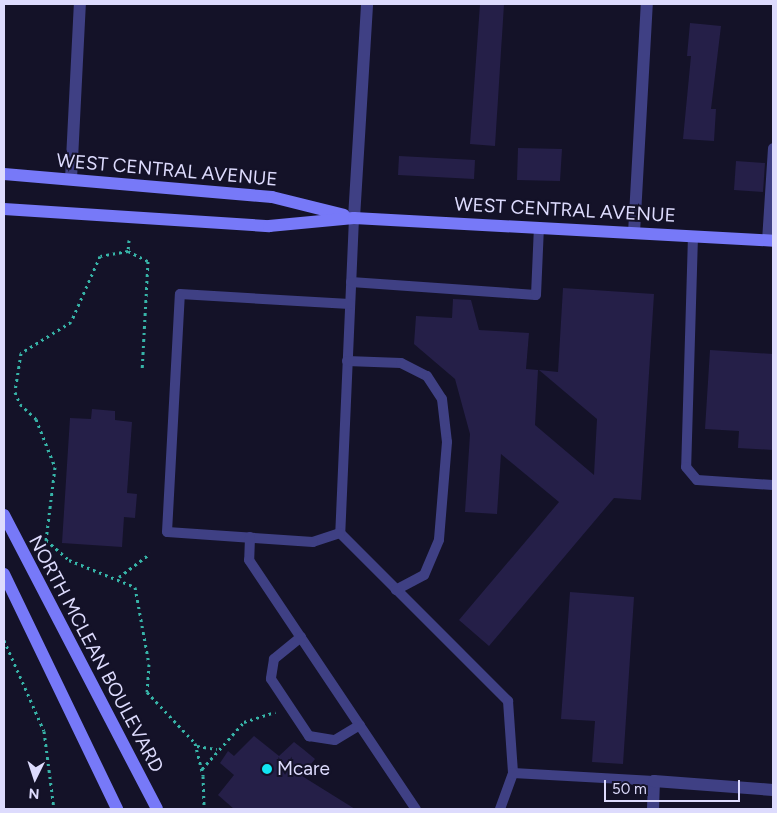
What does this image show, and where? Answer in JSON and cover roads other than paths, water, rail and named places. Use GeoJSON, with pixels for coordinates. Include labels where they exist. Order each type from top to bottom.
{"type":"FeatureCollection","features":[{"type":"Feature","properties":{"kind":"main road","name":"WEST CENTRAL AVENUE"},"geometry":{"type":"LineString","coordinates":[[4,174],[272,197],[354,218]]}},
{"type":"Feature","properties":{"kind":"main road","name":"WEST CENTRAL AVENUE"},"geometry":{"type":"LineString","coordinates":[[4,209],[269,226],[354,218],[770,241]]}},
{"type":"Feature","properties":{"kind":"main road","name":"NORTH MCLEAN BOULEVARD"},"geometry":{"type":"LineString","coordinates":[[4,515],[157,809]]}},
{"type":"Feature","properties":{"kind":"main road"},"geometry":{"type":"LineString","coordinates":[[4,574],[117,809]]}},
{"type":"Feature","properties":{"kind":"street"},"geometry":{"type":"LineString","coordinates":[[71,179],[80,4]]}},
{"type":"Feature","properties":{"kind":"street"},"geometry":{"type":"LineString","coordinates":[[354,218],[367,4]]}},
{"type":"Feature","properties":{"kind":"street"},"geometry":{"type":"LineString","coordinates":[[634,233],[646,4]]}},
{"type":"Feature","properties":{"kind":"street"},"geometry":{"type":"LineString","coordinates":[[652,809],[654,781],[773,790]]}},
{"type":"Feature","properties":{"kind":"lane"},"geometry":{"type":"LineString","coordinates":[[770,241],[773,148]]}},
{"type":"Feature","properties":{"kind":"lane"},"geometry":{"type":"LineString","coordinates":[[354,218],[340,533],[508,700],[513,773],[500,809]]}},
{"type":"Feature","properties":{"kind":"lane"},"geometry":{"type":"LineString","coordinates":[[351,282],[536,295],[539,227]]}},
{"type":"Feature","properties":{"kind":"lane"},"geometry":{"type":"LineString","coordinates":[[693,236],[686,467],[697,480],[773,485]]}},
{"type":"Feature","properties":{"kind":"lane"},"geometry":{"type":"LineString","coordinates":[[340,533],[313,542],[167,532],[180,294],[350,304]]}},
{"type":"Feature","properties":{"kind":"lane"},"geometry":{"type":"LineString","coordinates":[[348,360],[401,363],[412,368],[427,376],[444,406],[447,442],[435,559],[424,575],[396,590]]}},
{"type":"Feature","properties":{"kind":"lane"},"geometry":{"type":"LineString","coordinates":[[250,537],[249,560],[416,809]]}},
{"type":"Feature","properties":{"kind":"lane"},"geometry":{"type":"LineString","coordinates":[[301,637],[274,659],[271,679],[309,736],[335,740],[360,725]]}},
{"type":"Feature","properties":{"kind":"lane"},"geometry":{"type":"LineString","coordinates":[[513,773],[654,781]]}},
{"type":"Feature","properties":{"kind":"place","name":"Mcare"},"geometry":{"type":"Point","coordinates":[267,769]}}]}
